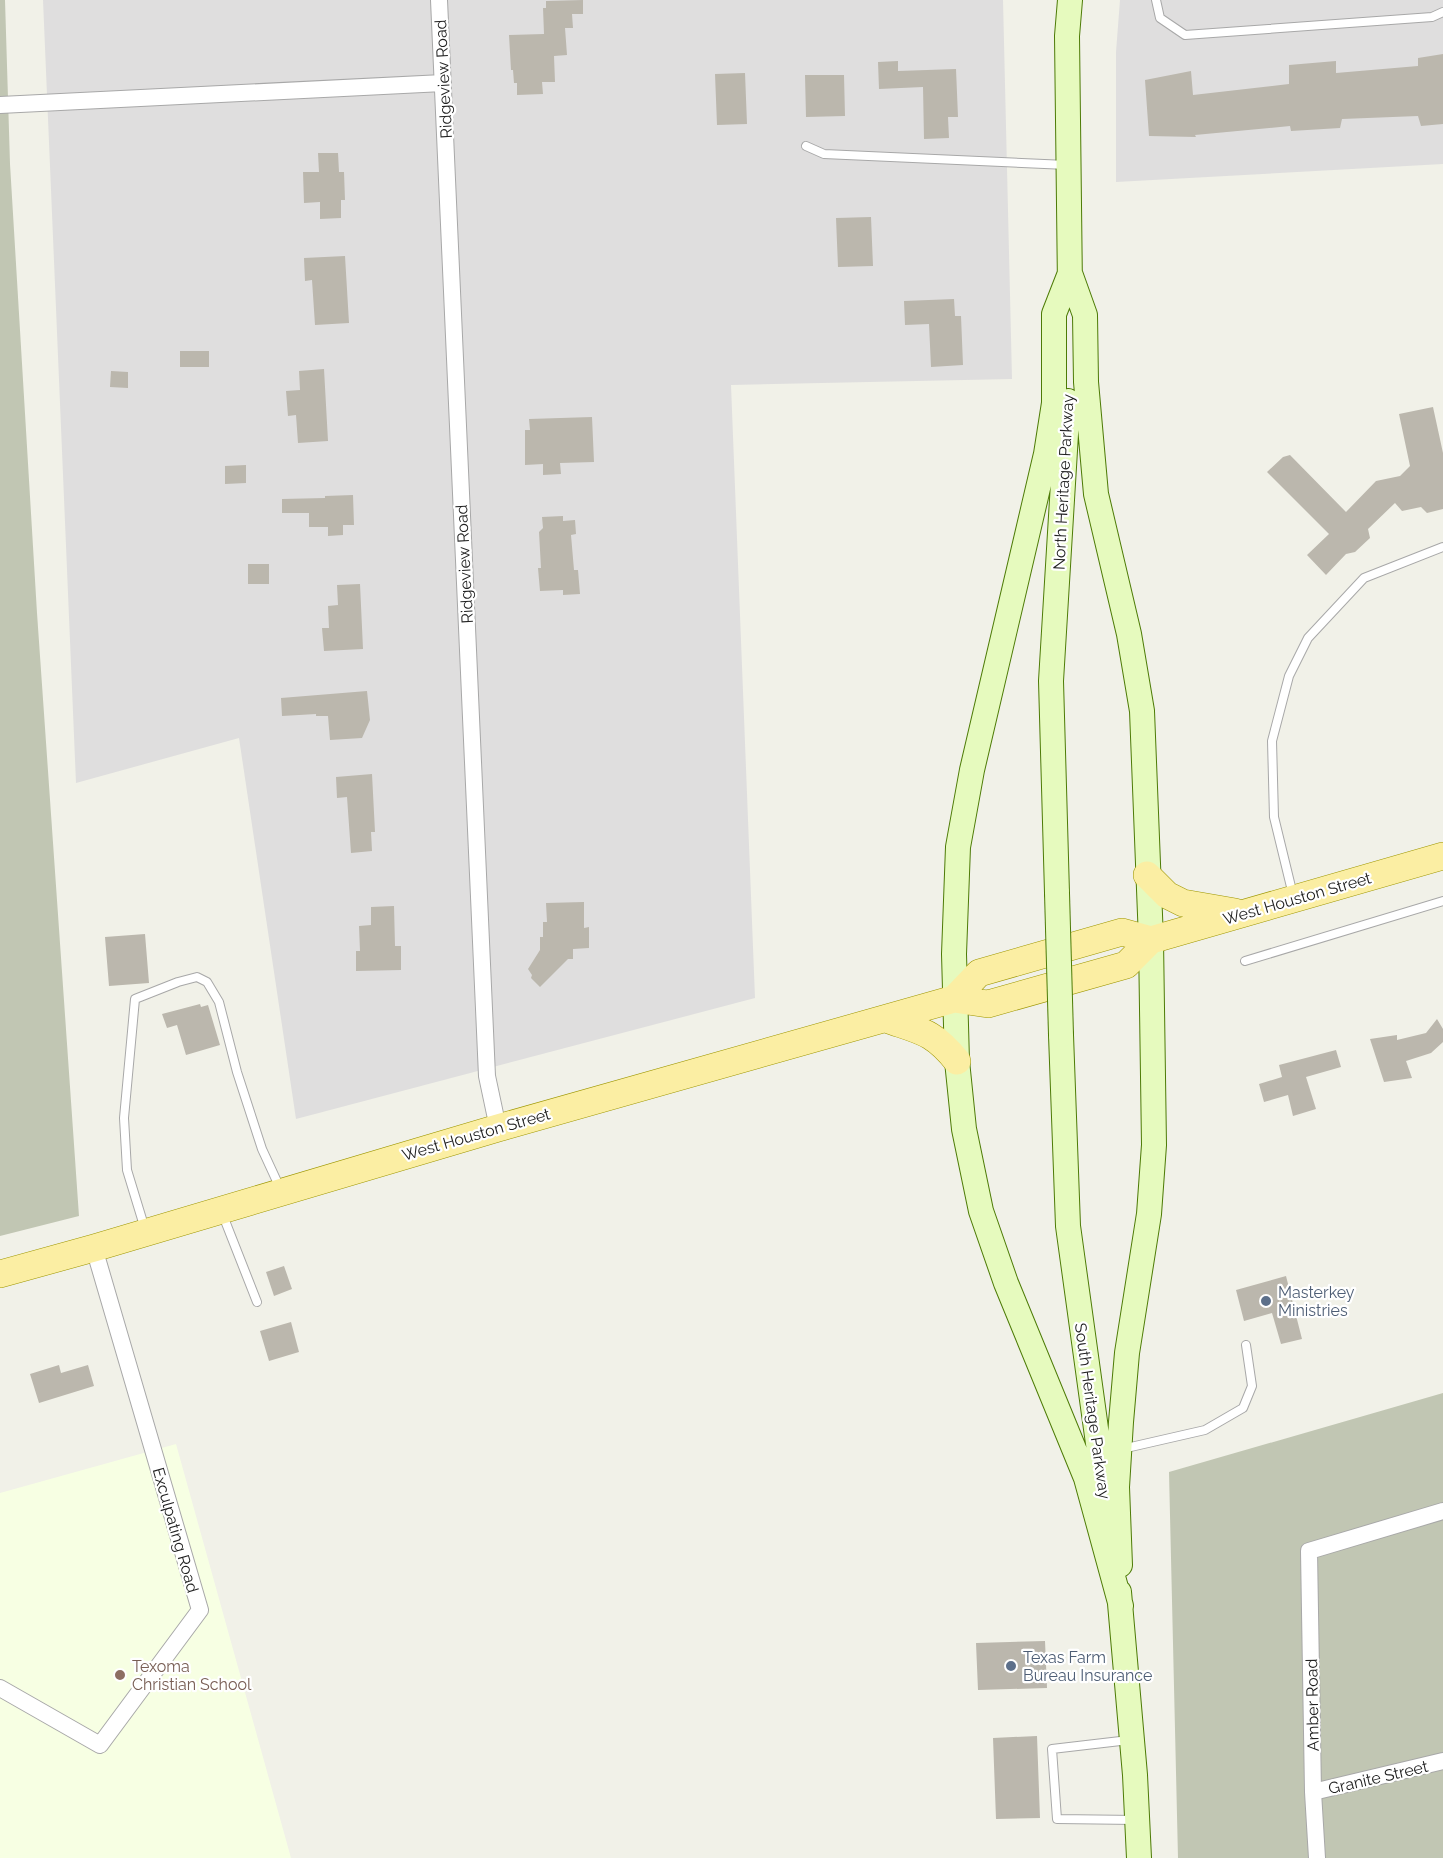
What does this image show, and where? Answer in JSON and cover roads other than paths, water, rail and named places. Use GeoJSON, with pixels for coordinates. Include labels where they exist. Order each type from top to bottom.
{"type":"FeatureCollection","features":[{"type":"Feature","properties":{"kind":"main road","name":"North Heritage Parkway"},"geometry":{"type":"LineString","coordinates":[[1059,963],[1051,681],[1069,383],[1067,36],[1070,0]]}},
{"type":"Feature","properties":{"kind":"main road"},"geometry":{"type":"LineString","coordinates":[[1070,273],[1085,315],[1086,382],[1096,494],[1129,634],[1142,711],[1151,939],[1154,1145],[1149,1214],[1109,1452]]}},
{"type":"Feature","properties":{"kind":"main road"},"geometry":{"type":"LineString","coordinates":[[1070,273],[1054,315],[1054,403],[1046,454],[972,770],[958,847],[954,915],[954,999],[964,1130],[981,1211],[1006,1283],[1086,1478],[1121,1606]]}},
{"type":"Feature","properties":{"kind":"main road","name":"West Houston Street"},"geometry":{"type":"LineString","coordinates":[[0,1274],[498,1128],[954,999],[988,1004],[1126,965],[1151,939],[1443,856]]}},
{"type":"Feature","properties":{"kind":"main road"},"geometry":{"type":"LineString","coordinates":[[1147,875],[1167,895],[1184,903],[1242,914]]}},
{"type":"Feature","properties":{"kind":"main road","name":"South Heritage Parkway"},"geometry":{"type":"LineString","coordinates":[[1059,963],[1068,1226],[1109,1452],[1132,1739],[1138,1858]]}},
{"type":"Feature","properties":{"kind":"main road"},"geometry":{"type":"LineString","coordinates":[[886,1019],[928,1033],[943,1044],[957,1061]]}},
{"type":"Feature","properties":{"kind":"street","name":"Ridgeview Road"},"geometry":{"type":"LineString","coordinates":[[439,0],[487,1077],[498,1128]]}},
{"type":"Feature","properties":{"kind":"street"},"geometry":{"type":"LineString","coordinates":[[0,105],[443,83]]}},
{"type":"Feature","properties":{"kind":"street","name":"Exculpating Road"},"geometry":{"type":"LineString","coordinates":[[0,1688],[100,1745],[200,1610],[94,1248]]}},
{"type":"Feature","properties":{"kind":"street","name":"Amber Road"},"geometry":{"type":"LineString","coordinates":[[1317,1858],[1313,1792],[1309,1551],[1443,1511]]}},
{"type":"Feature","properties":{"kind":"street","name":"Granite Street"},"geometry":{"type":"LineString","coordinates":[[1313,1792],[1443,1761]]}},
{"type":"Feature","properties":{"kind":"lane"},"geometry":{"type":"LineString","coordinates":[[1156,0],[1160,18],[1185,35],[1432,17],[1443,12]]}},
{"type":"Feature","properties":{"kind":"lane"},"geometry":{"type":"LineString","coordinates":[[806,146],[824,154],[1068,165]]}},
{"type":"Feature","properties":{"kind":"lane"},"geometry":{"type":"LineString","coordinates":[[1294,899],[1274,817],[1272,741],[1288,676],[1308,638],[1364,578],[1443,548]]}},
{"type":"Feature","properties":{"kind":"lane"},"geometry":{"type":"LineString","coordinates":[[1245,961],[1443,901]]}},
{"type":"Feature","properties":{"kind":"lane"},"geometry":{"type":"LineString","coordinates":[[146,1233],[127,1170],[124,1118],[135,999],[178,982],[197,977],[207,982],[219,1002],[237,1072],[262,1149],[282,1192]]}},
{"type":"Feature","properties":{"kind":"lane"},"geometry":{"type":"LineString","coordinates":[[221,1210],[257,1302]]}},
{"type":"Feature","properties":{"kind":"lane"},"geometry":{"type":"LineString","coordinates":[[1109,1452],[1205,1430],[1243,1408],[1251,1386],[1246,1345]]}},
{"type":"Feature","properties":{"kind":"lane"},"geometry":{"type":"LineString","coordinates":[[1132,1739],[1052,1749],[1057,1819],[1137,1821]]}},
{"type":"Feature","properties":{"kind":"place","name":"Masterkey Ministries"},"geometry":{"type":"Point","coordinates":[1266,1301]}},
{"type":"Feature","properties":{"kind":"place","name":"Texas Farm Bureau Insurance"},"geometry":{"type":"Point","coordinates":[1011,1666]}},
{"type":"Feature","properties":{"kind":"place","name":"Texoma Christian School"},"geometry":{"type":"Point","coordinates":[120,1675]}}]}
